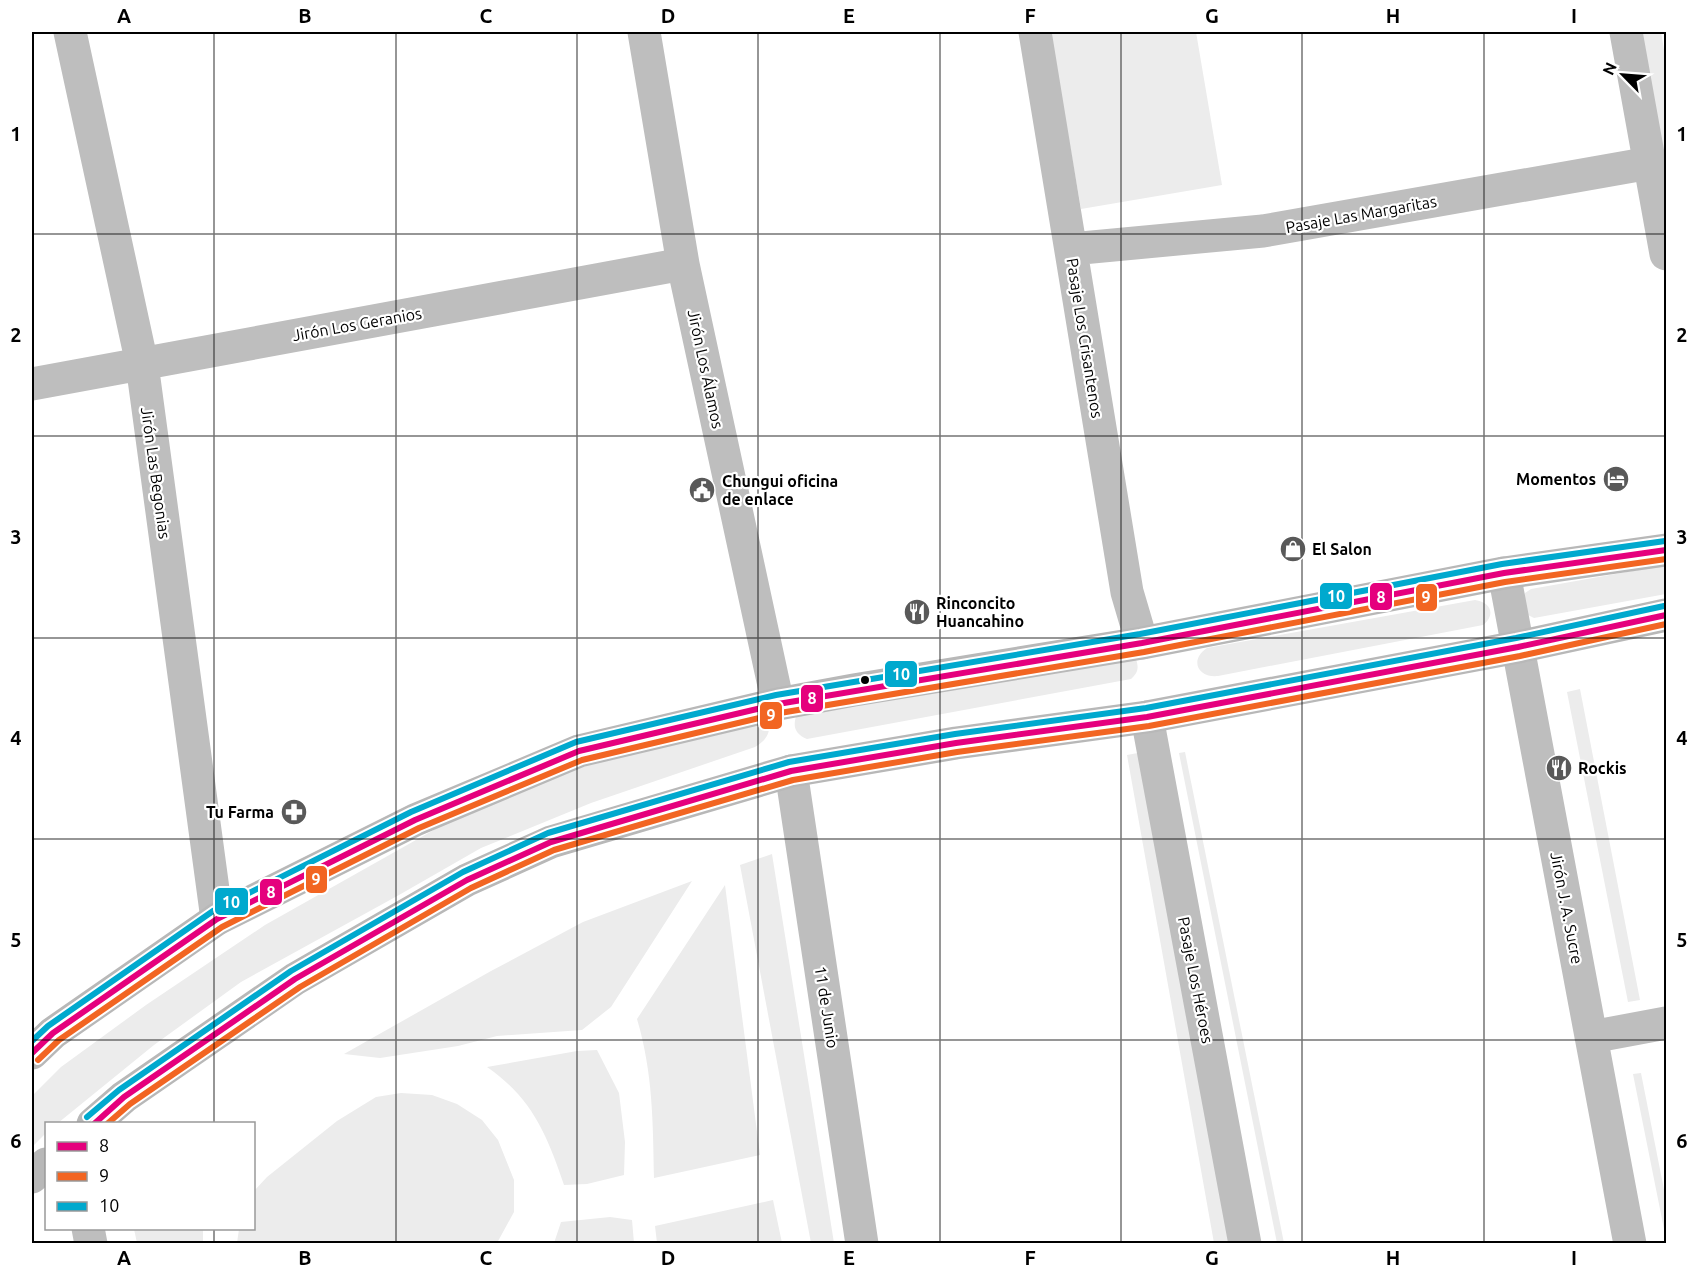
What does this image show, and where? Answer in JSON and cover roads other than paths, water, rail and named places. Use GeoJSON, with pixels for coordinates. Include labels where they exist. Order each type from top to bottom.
{"type":"FeatureCollection","features":[{"type":"Feature","properties":{"kind":"street","name":"Jirón Las Begonias"},"geometry":{"type":"LineString","coordinates":[[70,32],[142,364],[217,919]]}},
{"type":"Feature","properties":{"kind":"street","name":"Jirón Los Álamos"},"geometry":{"type":"LineString","coordinates":[[644,32],[683,264],[778,704]]}},
{"type":"Feature","properties":{"kind":"street","name":"Pasaje Los Crisantenos"},"geometry":{"type":"LineString","coordinates":[[1035,32],[1127,592],[1142,643]]}},
{"type":"Feature","properties":{"kind":"street"},"geometry":{"type":"LineString","coordinates":[[1626,32],[1666,254]]}},
{"type":"Feature","properties":{"kind":"street","name":"Pasaje Las Margaritas"},"geometry":{"type":"LineString","coordinates":[[1071,249],[1263,231],[1650,163]]}},
{"type":"Feature","properties":{"kind":"street","name":"Jirón Los Geranios"},"geometry":{"type":"LineString","coordinates":[[32,384],[683,264]]}},
{"type":"Feature","properties":{"kind":"street"},"geometry":{"type":"LineString","coordinates":[[32,1053],[53,1033],[217,919],[415,820],[579,751],[778,704],[1142,643],[1504,573],[1666,550]]}},
{"type":"Feature","properties":{"kind":"street","name":"Jirón J. A. Sucre"},"geometry":{"type":"LineString","coordinates":[[1504,573],[1630,1244]]}},
{"type":"Feature","properties":{"kind":"street"},"geometry":{"type":"LineString","coordinates":[[95,1122],[124,1097],[295,979],[466,880],[551,842],[791,771],[956,743],[1147,717],[1518,647],[1666,615]]}},
{"type":"Feature","properties":{"kind":"street","name":"Pasaje Los Héroes"},"geometry":{"type":"LineString","coordinates":[[1147,717],[1245,1244]]}},
{"type":"Feature","properties":{"kind":"street","name":"11 de Junio"},"geometry":{"type":"LineString","coordinates":[[791,771],[862,1244]]}},
{"type":"Feature","properties":{"kind":"street"},"geometry":{"type":"LineString","coordinates":[[1591,1037],[1666,1023]]}},
{"type":"Feature","properties":{"kind":"street"},"geometry":{"type":"LineString","coordinates":[[32,1177],[45,1165]]}},
{"type":"Feature","properties":{"kind":"place","name":"Momentos"},"geometry":{"type":"Point","coordinates":[1616,479]}},
{"type":"Feature","properties":{"kind":"place","name":"Chungui oficina de enlace"},"geometry":{"type":"Point","coordinates":[702,490]}},
{"type":"Feature","properties":{"kind":"place","name":"El Salon"},"geometry":{"type":"Point","coordinates":[1293,549]}},
{"type":"Feature","properties":{"kind":"place","name":"Rinconcito Huancahino"},"geometry":{"type":"Point","coordinates":[917,612]}},
{"type":"Feature","properties":{"kind":"place","name":"Rockis"},"geometry":{"type":"Point","coordinates":[1559,768]}},
{"type":"Feature","properties":{"kind":"place","name":"Tu Farma"},"geometry":{"type":"Point","coordinates":[294,812]}}]}
